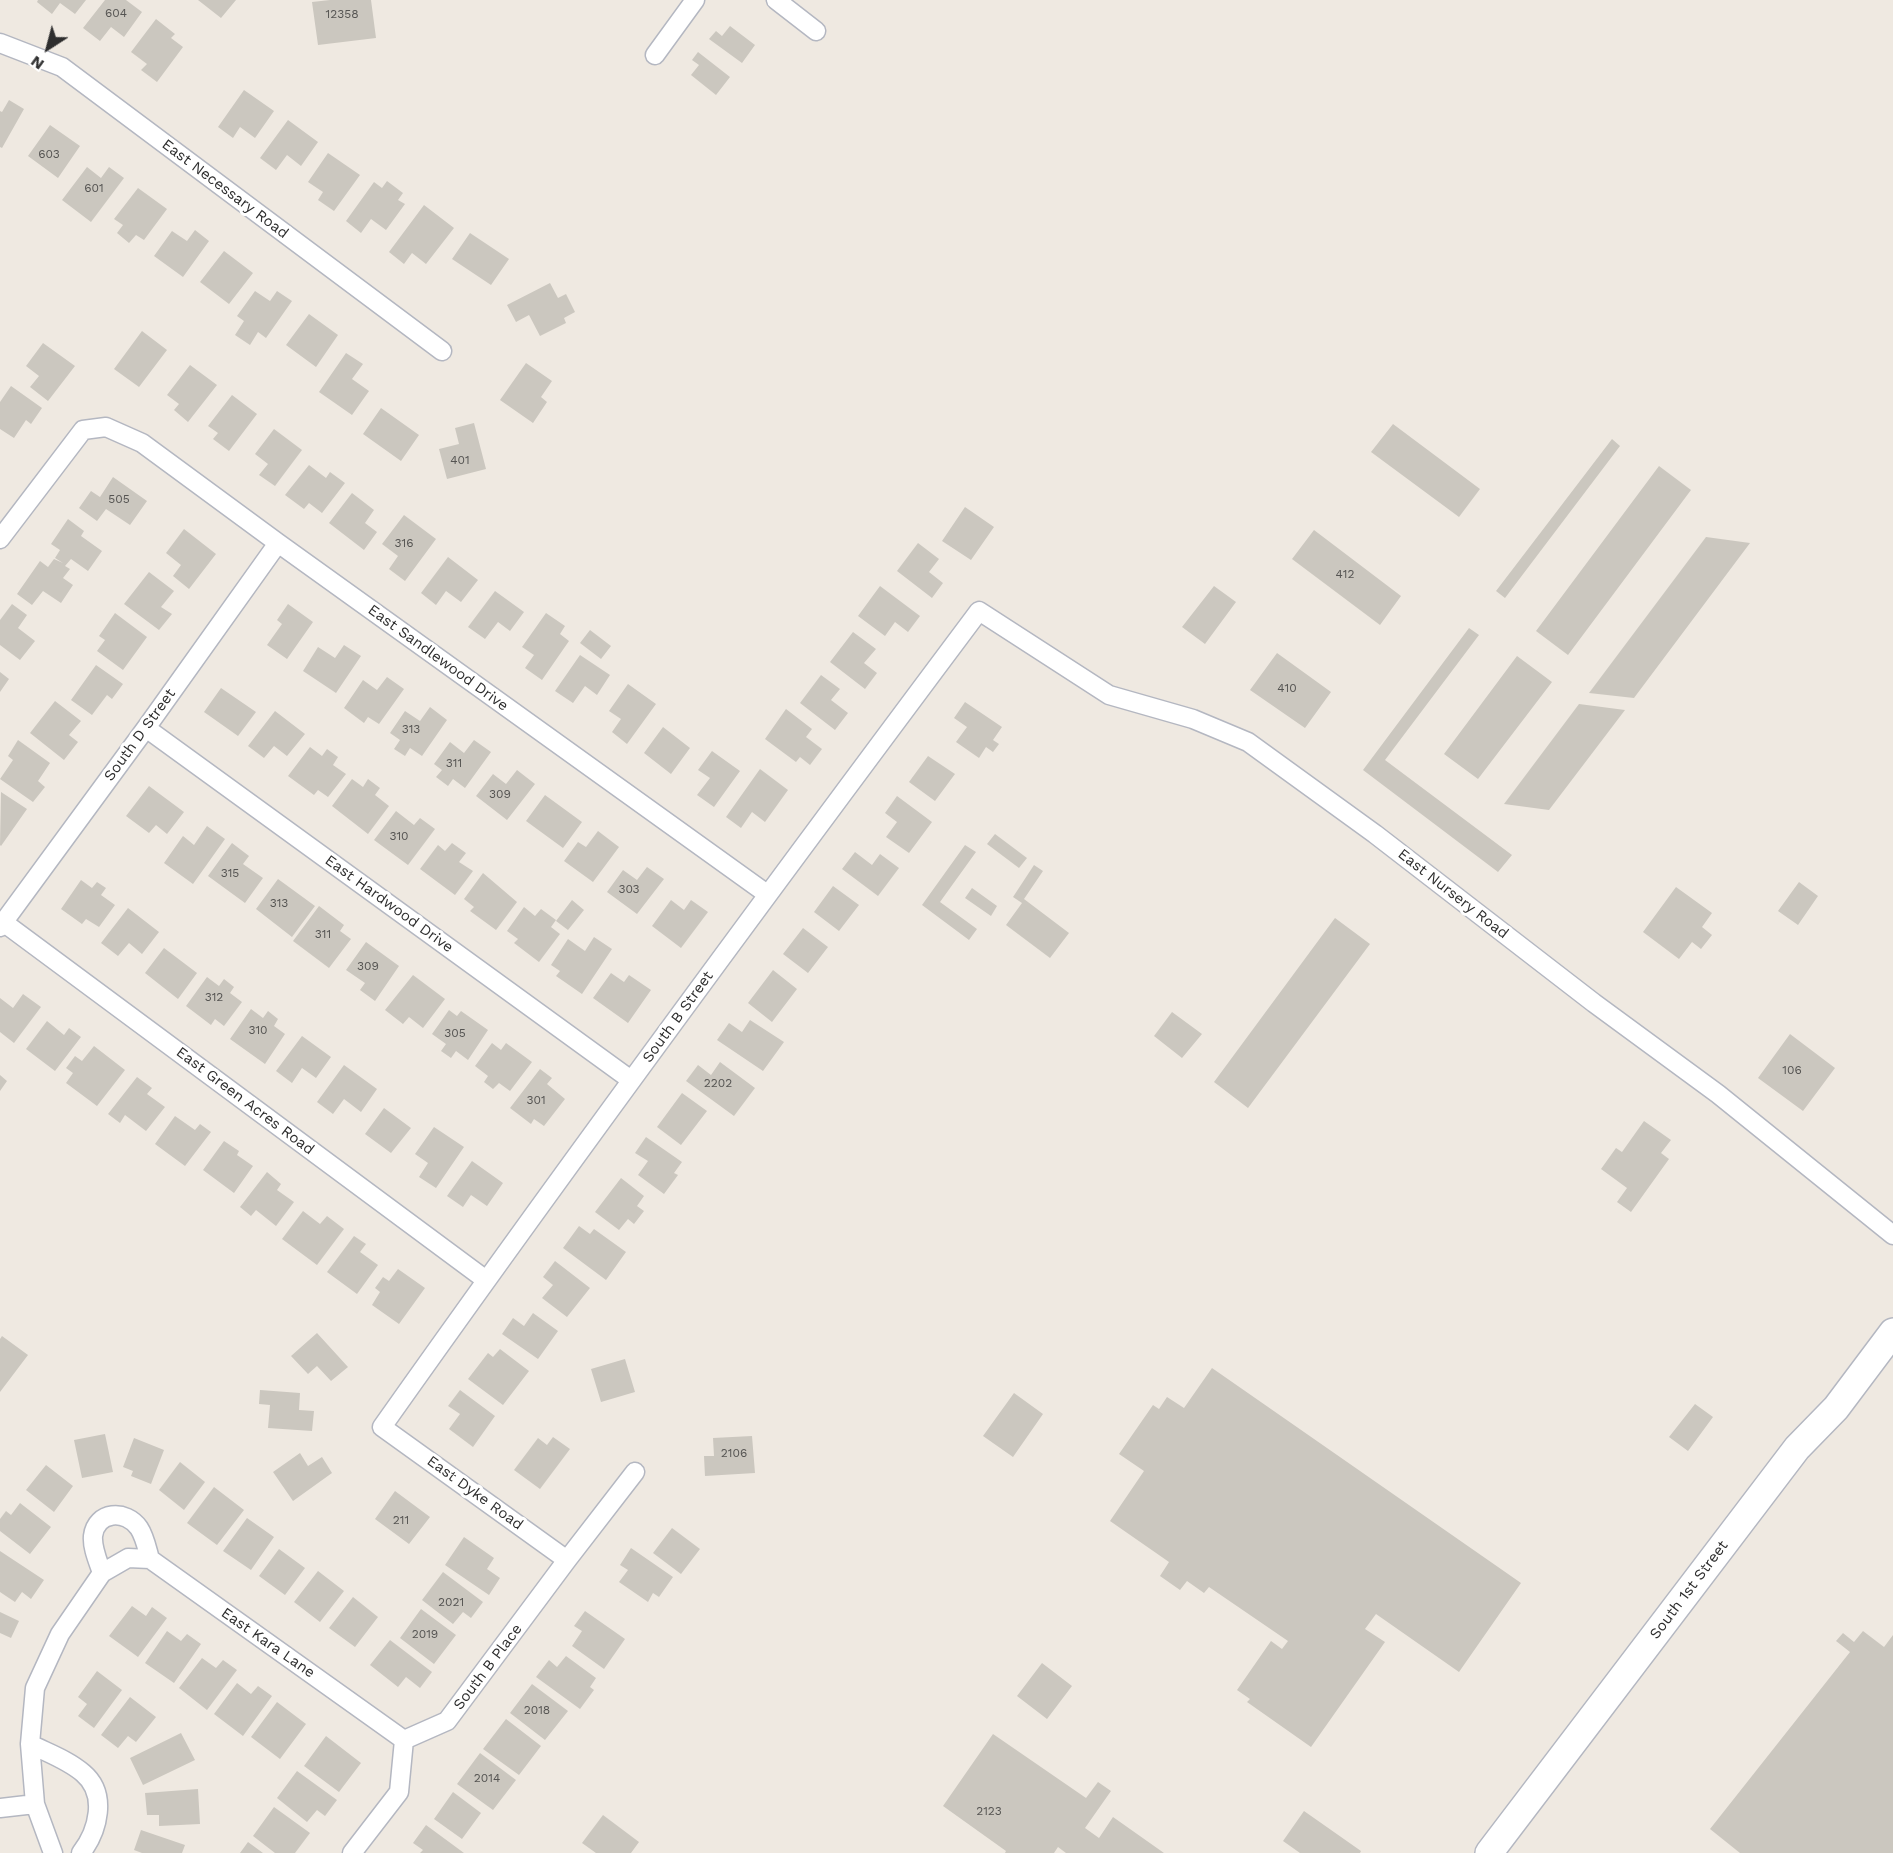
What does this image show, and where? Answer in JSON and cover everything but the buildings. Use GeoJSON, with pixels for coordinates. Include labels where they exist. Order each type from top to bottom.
{"type":"FeatureCollection","features":[{"type":"Feature","properties":{"kind":"main road","name":"South 1st Street"},"geometry":{"type":"LineString","coordinates":[[1489,1853],[1797,1448],[1836,1408],[1893,1332]]}},
{"type":"Feature","properties":{"kind":"street"},"geometry":{"type":"LineString","coordinates":[[655,55],[695,0]]}},
{"type":"Feature","properties":{"kind":"street"},"geometry":{"type":"LineString","coordinates":[[776,0],[816,31]]}},
{"type":"Feature","properties":{"kind":"street","name":"East Necessary Road"},"geometry":{"type":"LineString","coordinates":[[0,43],[62,67],[442,351]]}},
{"type":"Feature","properties":{"kind":"street","name":"East Sandlewood Drive"},"geometry":{"type":"LineString","coordinates":[[0,539],[83,430],[106,427],[142,443],[767,894]]}},
{"type":"Feature","properties":{"kind":"street","name":"South D Street"},"geometry":{"type":"LineString","coordinates":[[2,924],[278,543]]}},
{"type":"Feature","properties":{"kind":"street","name":"South B Street"},"geometry":{"type":"LineString","coordinates":[[382,1427],[767,894],[979,611]]}},
{"type":"Feature","properties":{"kind":"street","name":"East Nursery Road"},"geometry":{"type":"LineString","coordinates":[[979,611],[1109,694],[1193,719],[1248,742],[1375,834],[1584,995],[1718,1094],[1893,1235]]}},
{"type":"Feature","properties":{"kind":"street","name":"East Hardwood Drive"},"geometry":{"type":"LineString","coordinates":[[146,728],[632,1080]]}},
{"type":"Feature","properties":{"kind":"street","name":"East Green Acres Road"},"geometry":{"type":"LineString","coordinates":[[2,924],[486,1280]]}},
{"type":"Feature","properties":{"kind":"street","name":"East Dyke Road"},"geometry":{"type":"LineString","coordinates":[[382,1427],[567,1560]]}},
{"type":"Feature","properties":{"kind":"street","name":"South B Place"},"geometry":{"type":"LineString","coordinates":[[404,1740],[447,1721],[635,1473]]}},
{"type":"Feature","properties":{"kind":"street"},"geometry":{"type":"LineString","coordinates":[[53,1853],[35,1803],[30,1744],[35,1688],[60,1634],[102,1573],[128,1558],[150,1559],[139,1527],[129,1518],[117,1514],[106,1516],[96,1525],[93,1537],[94,1549],[102,1573]]}},
{"type":"Feature","properties":{"kind":"street","name":"East Kara Lane"},"geometry":{"type":"LineString","coordinates":[[150,1559],[404,1740]]}},
{"type":"Feature","properties":{"kind":"street"},"geometry":{"type":"LineString","coordinates":[[352,1853],[399,1792],[404,1740]]}},
{"type":"Feature","properties":{"kind":"street"},"geometry":{"type":"LineString","coordinates":[[30,1744],[64,1760],[85,1774],[93,1785],[99,1807],[97,1823],[89,1842],[81,1853]]}},
{"type":"Feature","properties":{"kind":"street"},"geometry":{"type":"LineString","coordinates":[[0,1808],[35,1803]]}}]}
